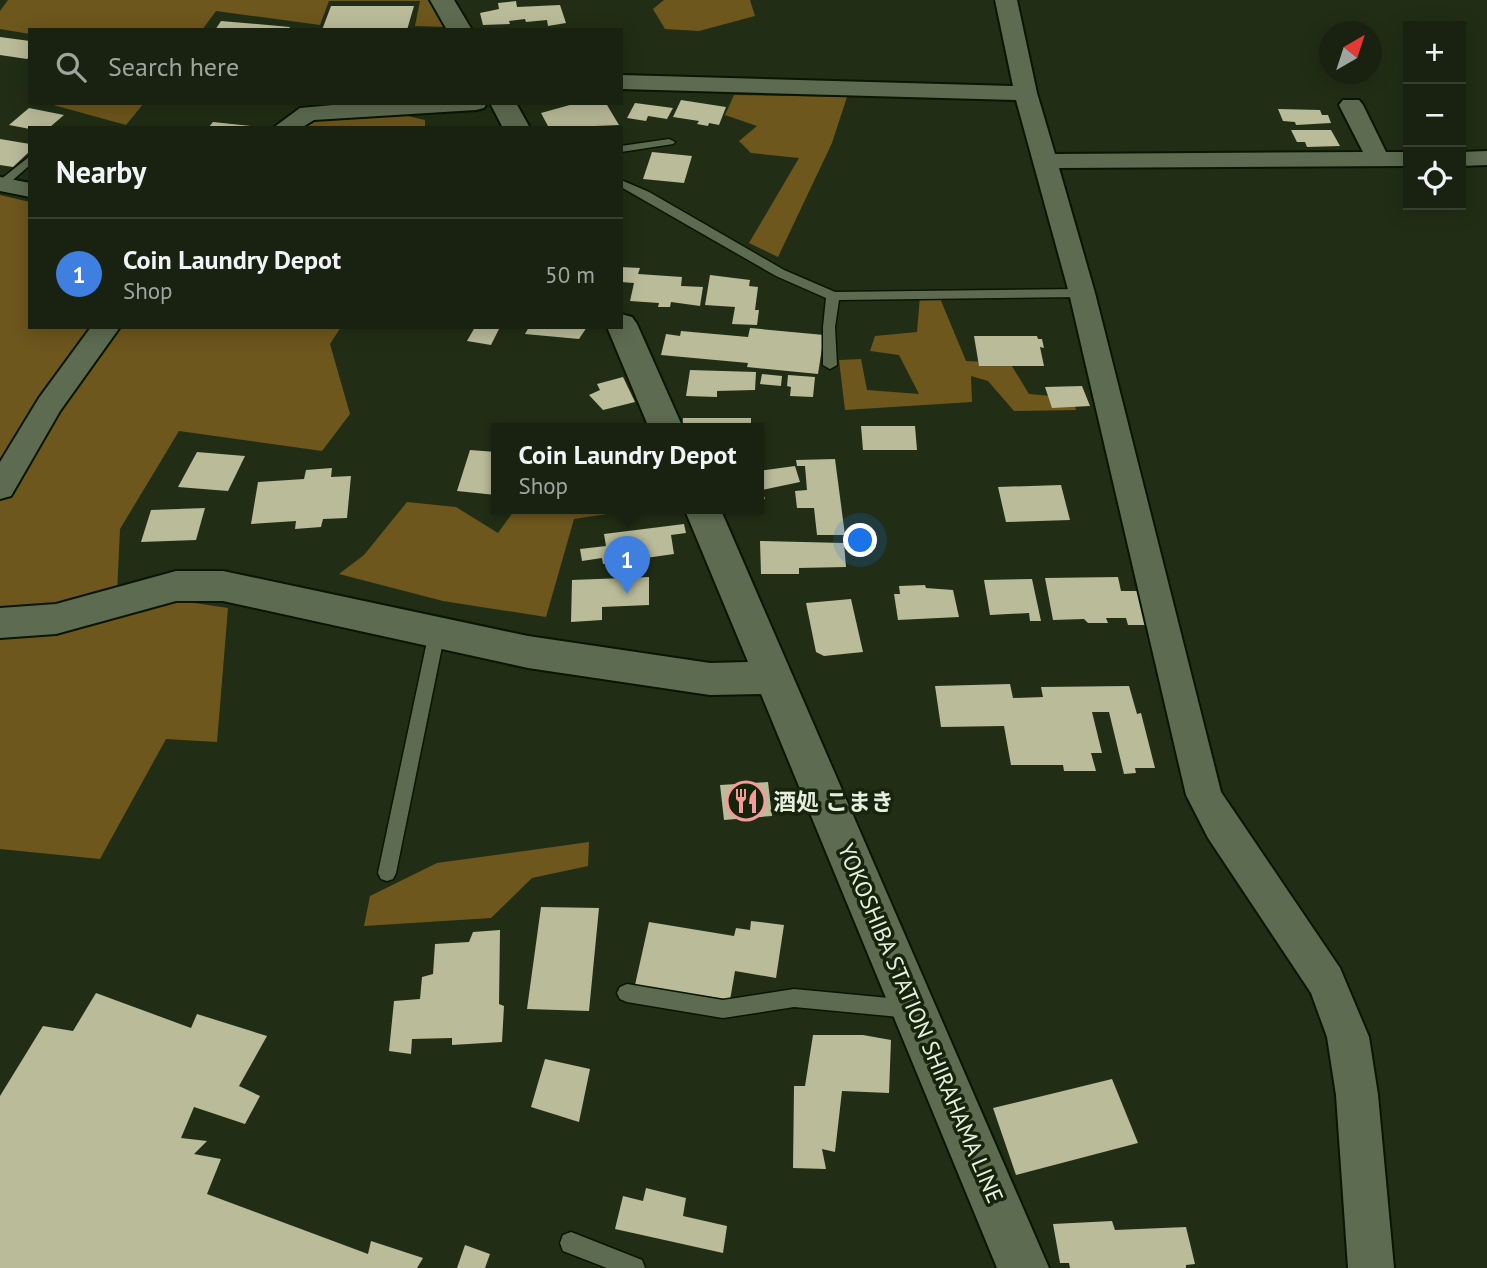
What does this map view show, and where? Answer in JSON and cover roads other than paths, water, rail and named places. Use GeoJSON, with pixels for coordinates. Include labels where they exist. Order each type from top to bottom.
{"type":"FeatureCollection","features":[{"type":"Feature","properties":{"kind":"main road"},"geometry":{"type":"LineString","coordinates":[[442,0],[459,28]]}},
{"type":"Feature","properties":{"kind":"main road"},"geometry":{"type":"LineString","coordinates":[[504,105],[516,126]]}},
{"type":"Feature","properties":{"kind":"main road"},"geometry":{"type":"LineString","coordinates":[[623,329],[664,423]]}},
{"type":"Feature","properties":{"kind":"main road","name":"YOKOSHIBA STATION SHIRAHAMA LINE"},"geometry":{"type":"LineString","coordinates":[[704,514],[772,678],[916,1009],[1023,1268]]}},
{"type":"Feature","properties":{"kind":"main road"},"geometry":{"type":"LineString","coordinates":[[0,623],[56,619],[176,586],[196,584],[223,586],[528,652],[710,679],[772,678]]}},
{"type":"Feature","properties":{"kind":"street"},"geometry":{"type":"LineString","coordinates":[[1006,0],[1026,93],[1082,293],[1204,795],[1221,826],[1326,982],[1348,1037],[1357,1095],[1371,1268]]}},
{"type":"Feature","properties":{"kind":"street"},"geometry":{"type":"LineString","coordinates":[[623,82],[1026,93]]}},
{"type":"Feature","properties":{"kind":"street"},"geometry":{"type":"LineString","coordinates":[[288,126],[308,113],[442,105]]}},
{"type":"Feature","properties":{"kind":"street"},"geometry":{"type":"LineString","coordinates":[[1351,106],[1378,159]]}},
{"type":"Feature","properties":{"kind":"street"},"geometry":{"type":"LineString","coordinates":[[1466,159],[1487,158]]}},
{"type":"Feature","properties":{"kind":"street"},"geometry":{"type":"LineString","coordinates":[[1045,161],[1403,159]]}},
{"type":"Feature","properties":{"kind":"street"},"geometry":{"type":"LineString","coordinates":[[1,184],[28,190]]}},
{"type":"Feature","properties":{"kind":"street"},"geometry":{"type":"LineString","coordinates":[[0,488],[49,405],[105,329]]}},
{"type":"Feature","properties":{"kind":"lane"},"geometry":{"type":"LineString","coordinates":[[623,149],[670,142]]}},
{"type":"Feature","properties":{"kind":"lane"},"geometry":{"type":"LineString","coordinates":[[1,184],[28,161]]}},
{"type":"Feature","properties":{"kind":"lane"},"geometry":{"type":"LineString","coordinates":[[623,184],[780,273],[834,296],[1082,293]]}},
{"type":"Feature","properties":{"kind":"lane"},"geometry":{"type":"LineString","coordinates":[[830,365],[829,327],[834,296]]}},
{"type":"Feature","properties":{"kind":"lane"},"geometry":{"type":"LineString","coordinates":[[387,873],[437,632]]}},
{"type":"Feature","properties":{"kind":"lane"},"geometry":{"type":"LineString","coordinates":[[627,993],[723,1009],[794,998],[916,1009]]}},
{"type":"Feature","properties":{"kind":"lane"},"geometry":{"type":"LineString","coordinates":[[571,1243],[634,1268]]}},
{"type":"Feature","properties":{"kind":"place","name":"Coin Laundry Depot"},"geometry":{"type":"Point","coordinates":[627,594]}},
{"type":"Feature","properties":{"kind":"place","name":"酒処 こまき"},"geometry":{"type":"Point","coordinates":[746,801]}}]}
